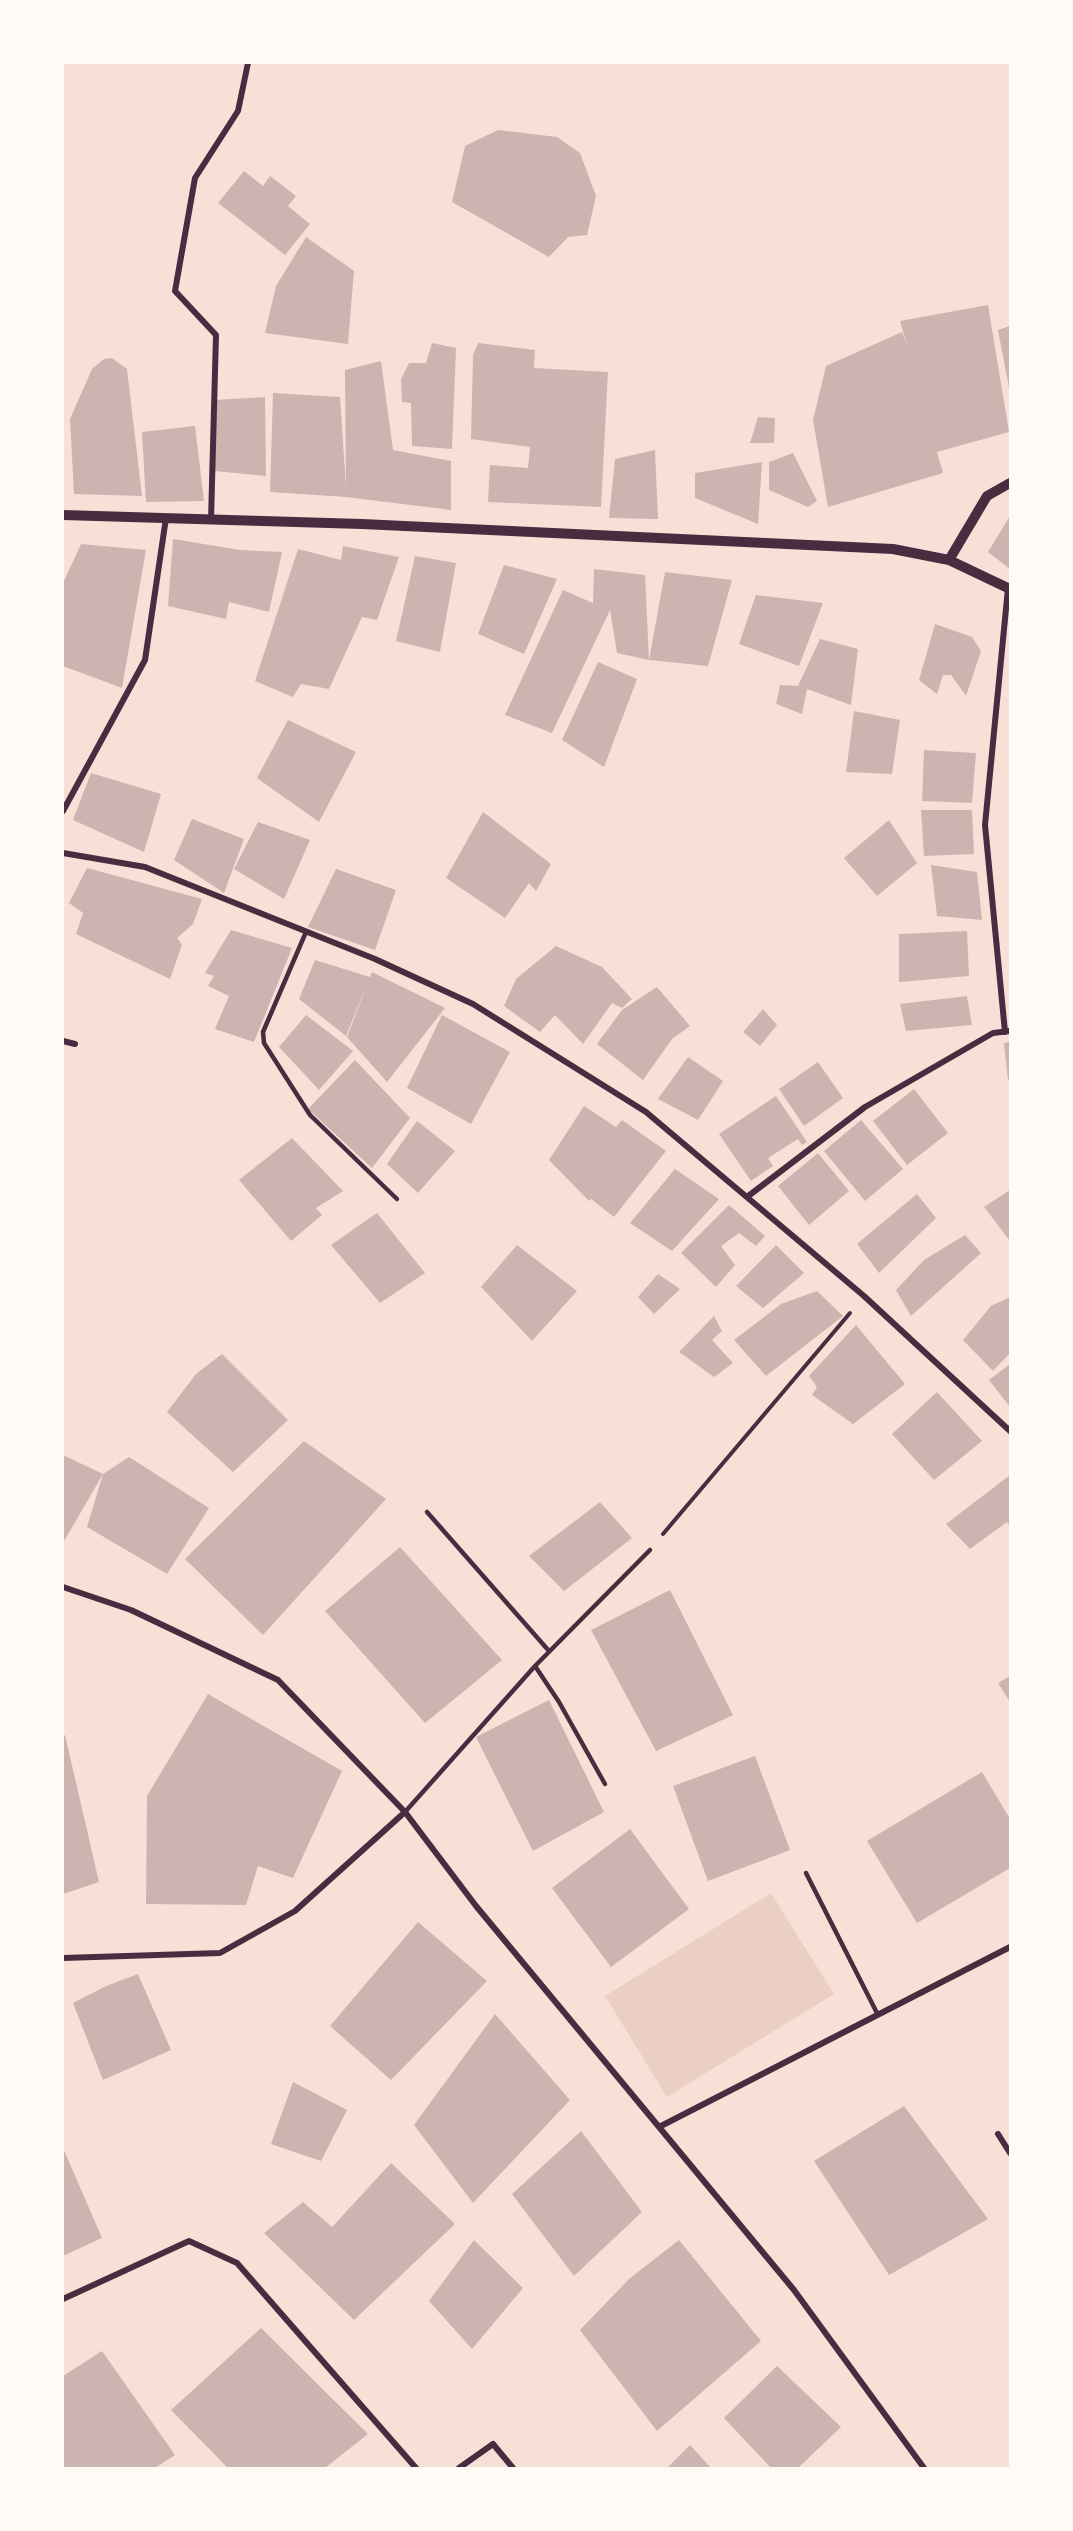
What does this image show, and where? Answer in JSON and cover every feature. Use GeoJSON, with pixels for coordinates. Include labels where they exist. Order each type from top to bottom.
{"type":"FeatureCollection","features":[{"type":"Feature","properties":{"kind":"street"},"geometry":{"type":"LineString","coordinates":[[211,520],[216,335],[175,291],[195,178],[238,111],[248,63]]}},
{"type":"Feature","properties":{"kind":"street"},"geometry":{"type":"LineString","coordinates":[[949,560],[987,496],[1010,483]]}},
{"type":"Feature","properties":{"kind":"street"},"geometry":{"type":"LineString","coordinates":[[63,515],[362,524],[893,549],[949,560],[1009,588],[985,825],[1007,1032],[993,1034],[865,1107],[747,1197]]}},
{"type":"Feature","properties":{"kind":"street"},"geometry":{"type":"LineString","coordinates":[[63,811],[145,660],[166,518]]}},
{"type":"Feature","properties":{"kind":"street"},"geometry":{"type":"LineString","coordinates":[[63,853],[145,867],[375,959],[473,1004],[646,1112],[864,1296],[1010,1431]]}},
{"type":"Feature","properties":{"kind":"street"},"geometry":{"type":"LineString","coordinates":[[63,1041],[75,1044]]}},
{"type":"Feature","properties":{"kind":"street"},"geometry":{"type":"LineString","coordinates":[[63,1587],[131,1610],[278,1680],[405,1812],[476,1906],[794,2290],[924,2468]]}},
{"type":"Feature","properties":{"kind":"street"},"geometry":{"type":"LineString","coordinates":[[63,1958],[220,1953],[295,1911],[405,1812]]}},
{"type":"Feature","properties":{"kind":"street"},"geometry":{"type":"LineString","coordinates":[[659,2127],[1010,1947]]}},
{"type":"Feature","properties":{"kind":"street"},"geometry":{"type":"LineString","coordinates":[[998,2134],[1010,2153]]}},
{"type":"Feature","properties":{"kind":"street"},"geometry":{"type":"LineString","coordinates":[[63,2300],[189,2241],[237,2263],[416,2468]]}},
{"type":"Feature","properties":{"kind":"street"},"geometry":{"type":"LineString","coordinates":[[459,2468],[493,2444],[513,2468]]}},
{"type":"Feature","properties":{"kind":"lane"},"geometry":{"type":"LineString","coordinates":[[306,932],[262,1032],[264,1043],[310,1115],[397,1199]]}},
{"type":"Feature","properties":{"kind":"lane"},"geometry":{"type":"LineString","coordinates":[[428,1512],[549,1651]]}},
{"type":"Feature","properties":{"kind":"lane"},"geometry":{"type":"LineString","coordinates":[[405,1812],[549,1651],[650,1550]]}},
{"type":"Feature","properties":{"kind":"lane"},"geometry":{"type":"LineString","coordinates":[[535,1666],[559,1702],[605,1784]]}},
{"type":"Feature","properties":{"kind":"lane"},"geometry":{"type":"LineString","coordinates":[[806,1873],[878,2015]]}},
{"type":"Feature","properties":{"kind":"path"},"geometry":{"type":"LineString","coordinates":[[650,1550],[864,1296]]}},
{"type":"Feature","properties":{"kind":"shaded area"},"geometry":{"type":"Polygon","coordinates":[[[771,1893],[834,1994],[667,2097],[605,1996],[771,1893]]]}},
{"type":"Feature","properties":{"kind":"building"},"geometry":{"type":"Polygon","coordinates":[[[498,130],[557,137],[580,153],[596,196],[587,235],[568,237],[549,257],[452,202],[465,146],[498,130]]]}},
{"type":"Feature","properties":{"kind":"building"},"geometry":{"type":"Polygon","coordinates":[[[244,171],[263,186],[270,176],[296,196],[288,206],[310,224],[285,255],[218,203],[244,171]]]}},
{"type":"Feature","properties":{"kind":"building"},"geometry":{"type":"Polygon","coordinates":[[[306,237],[354,271],[348,344],[265,333],[276,286],[306,237]]]}},
{"type":"Feature","properties":{"kind":"building"},"geometry":{"type":"Polygon","coordinates":[[[988,305],[1009,432],[937,452],[943,473],[828,507],[813,420],[826,366],[902,332],[907,346],[900,321],[988,305]]]}},
{"type":"Feature","properties":{"kind":"building"},"geometry":{"type":"Polygon","coordinates":[[[1010,326],[1010,388],[1009,388],[998,330],[1010,326]]]}},
{"type":"Feature","properties":{"kind":"building"},"geometry":{"type":"Polygon","coordinates":[[[432,343],[456,348],[452,449],[412,446],[411,403],[402,402],[401,379],[409,363],[426,363],[432,343]]]}},
{"type":"Feature","properties":{"kind":"building"},"geometry":{"type":"Polygon","coordinates":[[[478,343],[535,350],[534,368],[608,372],[601,507],[488,502],[490,465],[528,468],[530,447],[471,439],[473,355],[478,343]]]}},
{"type":"Feature","properties":{"kind":"building"},"geometry":{"type":"Polygon","coordinates":[[[112,358],[127,369],[142,496],[74,494],[70,419],[92,369],[104,359],[112,358]]]}},
{"type":"Feature","properties":{"kind":"building"},"geometry":{"type":"Polygon","coordinates":[[[381,361],[393,450],[451,461],[451,510],[346,497],[270,492],[273,393],[340,397],[346,487],[345,370],[381,361]]]}},
{"type":"Feature","properties":{"kind":"building"},"geometry":{"type":"Polygon","coordinates":[[[265,397],[266,476],[214,471],[215,400],[265,397]]]}},
{"type":"Feature","properties":{"kind":"building"},"geometry":{"type":"Polygon","coordinates":[[[758,417],[775,418],[774,443],[750,443],[758,417]]]}},
{"type":"Feature","properties":{"kind":"building"},"geometry":{"type":"Polygon","coordinates":[[[195,426],[204,501],[146,502],[142,432],[195,426]]]}},
{"type":"Feature","properties":{"kind":"building"},"geometry":{"type":"Polygon","coordinates":[[[655,450],[658,519],[609,518],[615,459],[655,450]]]}},
{"type":"Feature","properties":{"kind":"building"},"geometry":{"type":"Polygon","coordinates":[[[793,453],[817,501],[808,507],[769,490],[769,462],[793,453]]]}},
{"type":"Feature","properties":{"kind":"building"},"geometry":{"type":"Polygon","coordinates":[[[762,462],[758,524],[695,498],[695,473],[762,462]]]}},
{"type":"Feature","properties":{"kind":"building"},"geometry":{"type":"Polygon","coordinates":[[[1010,516],[1010,569],[988,552],[1010,516]]]}},
{"type":"Feature","properties":{"kind":"building"},"geometry":{"type":"Polygon","coordinates":[[[173,539],[240,550],[282,552],[269,612],[229,602],[226,619],[168,606],[173,539]]]}},
{"type":"Feature","properties":{"kind":"building"},"geometry":{"type":"Polygon","coordinates":[[[81,544],[146,550],[122,688],[63,666],[63,583],[81,544]]]}},
{"type":"Feature","properties":{"kind":"building"},"geometry":{"type":"Polygon","coordinates":[[[343,546],[399,557],[377,620],[362,617],[329,689],[301,684],[293,697],[255,681],[298,549],[341,560],[343,546]]]}},
{"type":"Feature","properties":{"kind":"building"},"geometry":{"type":"Polygon","coordinates":[[[415,556],[456,563],[440,652],[396,641],[415,556]]]}},
{"type":"Feature","properties":{"kind":"building"},"geometry":{"type":"Polygon","coordinates":[[[504,565],[557,579],[524,654],[478,634],[504,565]]]}},
{"type":"Feature","properties":{"kind":"building"},"geometry":{"type":"Polygon","coordinates":[[[594,569],[645,575],[649,660],[617,653],[610,610],[552,733],[505,715],[563,590],[593,603],[594,569]]]}},
{"type":"Feature","properties":{"kind":"building"},"geometry":{"type":"Polygon","coordinates":[[[665,572],[732,580],[708,666],[649,660],[665,572]]]}},
{"type":"Feature","properties":{"kind":"building"},"geometry":{"type":"Polygon","coordinates":[[[756,595],[823,603],[799,666],[739,644],[756,595]]]}},
{"type":"Feature","properties":{"kind":"building"},"geometry":{"type":"Polygon","coordinates":[[[935,624],[972,637],[981,651],[966,696],[951,675],[943,675],[937,694],[919,680],[935,624]]]}},
{"type":"Feature","properties":{"kind":"building"},"geometry":{"type":"Polygon","coordinates":[[[820,639],[858,649],[851,705],[807,689],[802,714],[776,704],[780,685],[798,686],[820,639]]]}},
{"type":"Feature","properties":{"kind":"building"},"geometry":{"type":"Polygon","coordinates":[[[598,662],[637,679],[604,767],[562,740],[598,662]]]}},
{"type":"Feature","properties":{"kind":"building"},"geometry":{"type":"Polygon","coordinates":[[[854,711],[900,720],[892,774],[846,772],[854,711]]]}},
{"type":"Feature","properties":{"kind":"building"},"geometry":{"type":"Polygon","coordinates":[[[288,720],[356,752],[319,822],[257,778],[288,720]]]}},
{"type":"Feature","properties":{"kind":"building"},"geometry":{"type":"Polygon","coordinates":[[[924,750],[976,753],[972,803],[922,801],[924,750]]]}},
{"type":"Feature","properties":{"kind":"building"},"geometry":{"type":"Polygon","coordinates":[[[91,773],[161,794],[144,852],[73,820],[91,773]]]}},
{"type":"Feature","properties":{"kind":"building"},"geometry":{"type":"Polygon","coordinates":[[[921,810],[972,810],[974,854],[924,856],[921,810]]]}},
{"type":"Feature","properties":{"kind":"building"},"geometry":{"type":"Polygon","coordinates":[[[483,812],[551,864],[536,891],[529,883],[505,918],[446,878],[483,812]]]}},
{"type":"Feature","properties":{"kind":"building"},"geometry":{"type":"Polygon","coordinates":[[[192,819],[244,839],[224,893],[174,860],[192,819]]]}},
{"type":"Feature","properties":{"kind":"building"},"geometry":{"type":"Polygon","coordinates":[[[889,820],[917,863],[877,896],[844,858],[889,820]]]}},
{"type":"Feature","properties":{"kind":"building"},"geometry":{"type":"Polygon","coordinates":[[[258,822],[310,840],[284,899],[234,869],[258,822]]]}},
{"type":"Feature","properties":{"kind":"building"},"geometry":{"type":"Polygon","coordinates":[[[931,865],[977,872],[982,920],[937,916],[931,865]]]}},
{"type":"Feature","properties":{"kind":"building"},"geometry":{"type":"Polygon","coordinates":[[[87,868],[202,899],[193,924],[177,938],[182,945],[170,979],[76,934],[83,913],[69,903],[87,868]]]}},
{"type":"Feature","properties":{"kind":"building"},"geometry":{"type":"Polygon","coordinates":[[[336,869],[396,890],[375,950],[308,927],[336,869]]]}},
{"type":"Feature","properties":{"kind":"building"},"geometry":{"type":"Polygon","coordinates":[[[231,930],[292,948],[254,1042],[215,1029],[229,996],[208,986],[214,976],[205,973],[231,930]]]}},
{"type":"Feature","properties":{"kind":"building"},"geometry":{"type":"Polygon","coordinates":[[[967,931],[969,976],[899,982],[899,934],[967,931]]]}},
{"type":"Feature","properties":{"kind":"building"},"geometry":{"type":"Polygon","coordinates":[[[556,946],[602,967],[632,999],[622,1008],[612,1003],[583,1044],[555,1015],[540,1032],[504,1006],[516,979],[556,946]]]}},
{"type":"Feature","properties":{"kind":"building"},"geometry":{"type":"Polygon","coordinates":[[[315,960],[370,977],[372,972],[445,1008],[387,1082],[347,1037],[368,982],[346,1036],[299,999],[315,960]]]}},
{"type":"Feature","properties":{"kind":"building"},"geometry":{"type":"Polygon","coordinates":[[[657,987],[690,1026],[672,1039],[643,1080],[597,1044],[622,1010],[657,987]]]}},
{"type":"Feature","properties":{"kind":"building"},"geometry":{"type":"Polygon","coordinates":[[[967,996],[972,1025],[906,1031],[900,1004],[967,996]]]}},
{"type":"Feature","properties":{"kind":"building"},"geometry":{"type":"Polygon","coordinates":[[[763,1009],[777,1025],[760,1046],[743,1032],[763,1009]]]}},
{"type":"Feature","properties":{"kind":"building"},"geometry":{"type":"Polygon","coordinates":[[[306,1015],[353,1051],[319,1090],[279,1047],[306,1015]]]}},
{"type":"Feature","properties":{"kind":"building"},"geometry":{"type":"Polygon","coordinates":[[[442,1015],[510,1052],[471,1124],[407,1088],[442,1015]]]}},
{"type":"Feature","properties":{"kind":"building"},"geometry":{"type":"Polygon","coordinates":[[[1010,1042],[1010,1080],[1008,1080],[1004,1043],[1010,1042]]]}},
{"type":"Feature","properties":{"kind":"building"},"geometry":{"type":"Polygon","coordinates":[[[688,1057],[723,1081],[698,1120],[658,1099],[688,1057]]]}},
{"type":"Feature","properties":{"kind":"building"},"geometry":{"type":"Polygon","coordinates":[[[355,1060],[410,1118],[372,1168],[308,1109],[355,1060]]]}},
{"type":"Feature","properties":{"kind":"building"},"geometry":{"type":"Polygon","coordinates":[[[818,1062],[843,1098],[804,1126],[779,1089],[818,1062]]]}},
{"type":"Feature","properties":{"kind":"building"},"geometry":{"type":"Polygon","coordinates":[[[914,1089],[948,1133],[907,1165],[873,1121],[914,1089]]]}},
{"type":"Feature","properties":{"kind":"building"},"geometry":{"type":"Polygon","coordinates":[[[776,1096],[807,1142],[802,1145],[798,1139],[768,1158],[773,1166],[751,1181],[719,1134],[776,1096]]]}},
{"type":"Feature","properties":{"kind":"building"},"geometry":{"type":"Polygon","coordinates":[[[584,1106],[616,1127],[622,1120],[666,1151],[614,1217],[591,1199],[589,1201],[549,1160],[584,1106]]]}},
{"type":"Feature","properties":{"kind":"building"},"geometry":{"type":"Polygon","coordinates":[[[861,1120],[903,1169],[865,1201],[824,1151],[861,1120]]]}},
{"type":"Feature","properties":{"kind":"building"},"geometry":{"type":"Polygon","coordinates":[[[417,1121],[455,1151],[418,1193],[387,1164],[417,1121]]]}},
{"type":"Feature","properties":{"kind":"building"},"geometry":{"type":"Polygon","coordinates":[[[292,1138],[343,1191],[316,1208],[322,1215],[291,1241],[239,1180],[292,1138]]]}},
{"type":"Feature","properties":{"kind":"building"},"geometry":{"type":"Polygon","coordinates":[[[818,1153],[849,1191],[809,1225],[778,1186],[818,1153]]]}},
{"type":"Feature","properties":{"kind":"building"},"geometry":{"type":"Polygon","coordinates":[[[675,1169],[719,1199],[672,1251],[630,1223],[675,1169]]]}},
{"type":"Feature","properties":{"kind":"building"},"geometry":{"type":"Polygon","coordinates":[[[1010,1190],[1010,1241],[984,1207],[1010,1190]]]}},
{"type":"Feature","properties":{"kind":"building"},"geometry":{"type":"Polygon","coordinates":[[[917,1194],[936,1218],[879,1273],[857,1244],[917,1194]]]}},
{"type":"Feature","properties":{"kind":"building"},"geometry":{"type":"Polygon","coordinates":[[[729,1205],[765,1236],[756,1246],[739,1233],[721,1246],[735,1265],[716,1287],[681,1253],[729,1205]]]}},
{"type":"Feature","properties":{"kind":"building"},"geometry":{"type":"Polygon","coordinates":[[[377,1213],[425,1273],[380,1303],[331,1245],[377,1213]]]}},
{"type":"Feature","properties":{"kind":"building"},"geometry":{"type":"Polygon","coordinates":[[[965,1235],[981,1253],[911,1316],[896,1290],[924,1260],[965,1235]]]}},
{"type":"Feature","properties":{"kind":"building"},"geometry":{"type":"Polygon","coordinates":[[[517,1245],[577,1291],[532,1341],[481,1287],[517,1245]]]}},
{"type":"Feature","properties":{"kind":"building"},"geometry":{"type":"Polygon","coordinates":[[[776,1245],[804,1273],[763,1308],[736,1286],[776,1245]]]}},
{"type":"Feature","properties":{"kind":"building"},"geometry":{"type":"Polygon","coordinates":[[[658,1274],[680,1289],[654,1314],[638,1297],[658,1274]]]}},
{"type":"Feature","properties":{"kind":"building"},"geometry":{"type":"Polygon","coordinates":[[[817,1291],[843,1316],[766,1376],[734,1340],[781,1304],[817,1291]]]}},
{"type":"Feature","properties":{"kind":"building"},"geometry":{"type":"Polygon","coordinates":[[[1010,1297],[1010,1353],[993,1371],[963,1340],[991,1306],[1010,1297]]]}},
{"type":"Feature","properties":{"kind":"building"},"geometry":{"type":"Polygon","coordinates":[[[714,1316],[722,1331],[712,1340],[733,1363],[714,1377],[679,1352],[714,1316]]]}},
{"type":"Feature","properties":{"kind":"building"},"geometry":{"type":"Polygon","coordinates":[[[856,1325],[905,1384],[853,1424],[812,1395],[817,1387],[809,1376],[856,1325]]]}},
{"type":"Feature","properties":{"kind":"building"},"geometry":{"type":"Polygon","coordinates":[[[222,1354],[288,1420],[233,1472],[167,1412],[196,1374],[222,1354]]]}},
{"type":"Feature","properties":{"kind":"building"},"geometry":{"type":"Polygon","coordinates":[[[1010,1364],[1010,1407],[989,1380],[1010,1364]]]}},
{"type":"Feature","properties":{"kind":"building"},"geometry":{"type":"Polygon","coordinates":[[[937,1392],[982,1441],[934,1480],[892,1434],[937,1392]]]}},
{"type":"Feature","properties":{"kind":"building"},"geometry":{"type":"Polygon","coordinates":[[[304,1441],[386,1499],[263,1635],[185,1559],[304,1441]]]}},
{"type":"Feature","properties":{"kind":"building"},"geometry":{"type":"Polygon","coordinates":[[[63,1455],[103,1474],[63,1543],[63,1455]]]}},
{"type":"Feature","properties":{"kind":"building"},"geometry":{"type":"Polygon","coordinates":[[[129,1457],[209,1508],[167,1574],[87,1527],[103,1474],[129,1457]]]}},
{"type":"Feature","properties":{"kind":"building"},"geometry":{"type":"Polygon","coordinates":[[[1010,1475],[1010,1526],[1007,1522],[970,1549],[946,1524],[1010,1475]]]}},
{"type":"Feature","properties":{"kind":"building"},"geometry":{"type":"Polygon","coordinates":[[[600,1502],[632,1538],[564,1591],[529,1556],[600,1502]]]}},
{"type":"Feature","properties":{"kind":"building"},"geometry":{"type":"Polygon","coordinates":[[[400,1547],[502,1660],[425,1723],[325,1611],[400,1547]]]}},
{"type":"Feature","properties":{"kind":"building"},"geometry":{"type":"Polygon","coordinates":[[[670,1590],[733,1715],[656,1751],[591,1630],[670,1590]]]}},
{"type":"Feature","properties":{"kind":"building"},"geometry":{"type":"Polygon","coordinates":[[[1010,1676],[1010,1702],[998,1683],[1010,1676]]]}},
{"type":"Feature","properties":{"kind":"building"},"geometry":{"type":"Polygon","coordinates":[[[208,1694],[342,1771],[293,1878],[258,1866],[246,1905],[146,1904],[147,1796],[208,1694]]]}},
{"type":"Feature","properties":{"kind":"building"},"geometry":{"type":"Polygon","coordinates":[[[549,1700],[604,1812],[533,1851],[476,1737],[549,1700]]]}},
{"type":"Feature","properties":{"kind":"building"},"geometry":{"type":"Polygon","coordinates":[[[65,1735],[99,1882],[63,1894],[63,1736],[65,1735]]]}},
{"type":"Feature","properties":{"kind":"building"},"geometry":{"type":"Polygon","coordinates":[[[755,1756],[790,1850],[708,1881],[673,1786],[755,1756]]]}},
{"type":"Feature","properties":{"kind":"building"},"geometry":{"type":"Polygon","coordinates":[[[982,1772],[1010,1819],[1010,1868],[917,1923],[867,1841],[982,1772]]]}},
{"type":"Feature","properties":{"kind":"building"},"geometry":{"type":"Polygon","coordinates":[[[630,1829],[689,1909],[611,1967],[552,1888],[630,1829]]]}},
{"type":"Feature","properties":{"kind":"building"},"geometry":{"type":"Polygon","coordinates":[[[418,1922],[487,1981],[391,2080],[330,2026],[418,1922]]]}},
{"type":"Feature","properties":{"kind":"building"},"geometry":{"type":"Polygon","coordinates":[[[138,1974],[171,2050],[103,2080],[73,2003],[106,1986],[138,1974]]]}},
{"type":"Feature","properties":{"kind":"building"},"geometry":{"type":"Polygon","coordinates":[[[495,2014],[570,2100],[473,2203],[414,2125],[495,2014]]]}},
{"type":"Feature","properties":{"kind":"building"},"geometry":{"type":"Polygon","coordinates":[[[293,2082],[347,2110],[321,2161],[271,2144],[293,2082]]]}},
{"type":"Feature","properties":{"kind":"building"},"geometry":{"type":"Polygon","coordinates":[[[904,2106],[988,2219],[889,2275],[814,2161],[904,2106]]]}},
{"type":"Feature","properties":{"kind":"building"},"geometry":{"type":"Polygon","coordinates":[[[581,2131],[642,2212],[574,2276],[512,2194],[581,2131]]]}},
{"type":"Feature","properties":{"kind":"building"},"geometry":{"type":"Polygon","coordinates":[[[63,2148],[102,2238],[63,2256],[63,2148]]]}},
{"type":"Feature","properties":{"kind":"building"},"geometry":{"type":"Polygon","coordinates":[[[391,2163],[455,2224],[354,2320],[264,2233],[303,2202],[332,2227],[391,2163]]]}},
{"type":"Feature","properties":{"kind":"building"},"geometry":{"type":"Polygon","coordinates":[[[474,2240],[523,2288],[472,2349],[429,2301],[474,2240]]]}},
{"type":"Feature","properties":{"kind":"building"},"geometry":{"type":"Polygon","coordinates":[[[679,2240],[761,2341],[657,2431],[580,2330],[629,2279],[679,2240]]]}},
{"type":"Feature","properties":{"kind":"building"},"geometry":{"type":"Polygon","coordinates":[[[261,2328],[368,2434],[325,2468],[228,2468],[171,2410],[261,2328]]]}},
{"type":"Feature","properties":{"kind":"building"},"geometry":{"type":"Polygon","coordinates":[[[102,2351],[175,2455],[155,2468],[63,2468],[63,2376],[102,2351]]]}},
{"type":"Feature","properties":{"kind":"building"},"geometry":{"type":"Polygon","coordinates":[[[777,2366],[841,2427],[798,2468],[771,2468],[724,2418],[777,2366]]]}},
{"type":"Feature","properties":{"kind":"building"},"geometry":{"type":"Polygon","coordinates":[[[690,2445],[711,2468],[667,2468],[690,2445]]]}}]}
